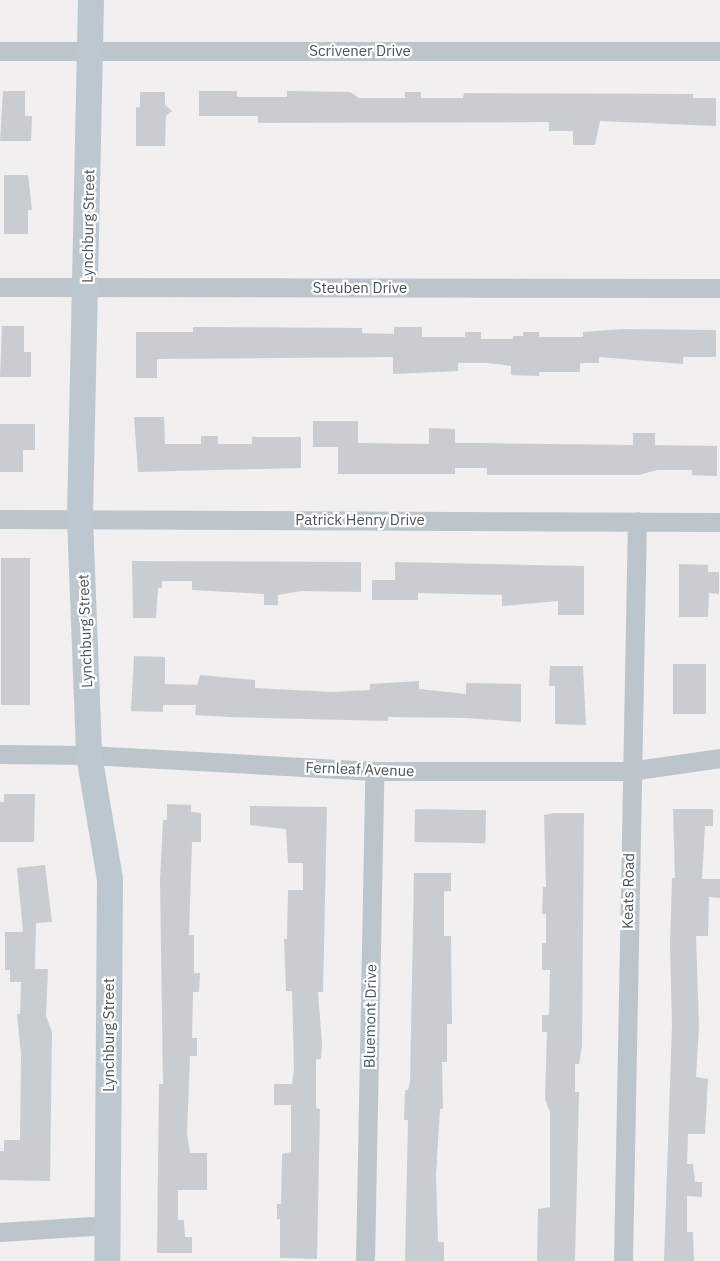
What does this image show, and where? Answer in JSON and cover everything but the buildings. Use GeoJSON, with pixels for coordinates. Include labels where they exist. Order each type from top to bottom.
{"type":"FeatureCollection","features":[{"type":"Feature","properties":{"kind":"street","name":"Lynchburg Street"},"geometry":{"type":"LineString","coordinates":[[91,0],[87,288],[80,518],[89,755],[110,879],[108,1261]]}},
{"type":"Feature","properties":{"kind":"street","name":"Scrivener Drive"},"geometry":{"type":"LineString","coordinates":[[0,51],[720,52]]}},
{"type":"Feature","properties":{"kind":"street","name":"Steuben Drive"},"geometry":{"type":"LineString","coordinates":[[0,287],[720,288]]}},
{"type":"Feature","properties":{"kind":"street","name":"Patrick Henry Drive"},"geometry":{"type":"LineString","coordinates":[[0,519],[720,522]]}},
{"type":"Feature","properties":{"kind":"street","name":"Keats Road"},"geometry":{"type":"LineString","coordinates":[[623,1261],[630,771],[637,521]]}},
{"type":"Feature","properties":{"kind":"street","name":"Fernleaf Avenue"},"geometry":{"type":"LineString","coordinates":[[0,754],[89,755],[374,771],[630,771],[720,758]]}},
{"type":"Feature","properties":{"kind":"street","name":"Bluemont Drive"},"geometry":{"type":"LineString","coordinates":[[365,1261],[374,771]]}},
{"type":"Feature","properties":{"kind":"street"},"geometry":{"type":"LineString","coordinates":[[0,1232],[108,1225]]}}]}
